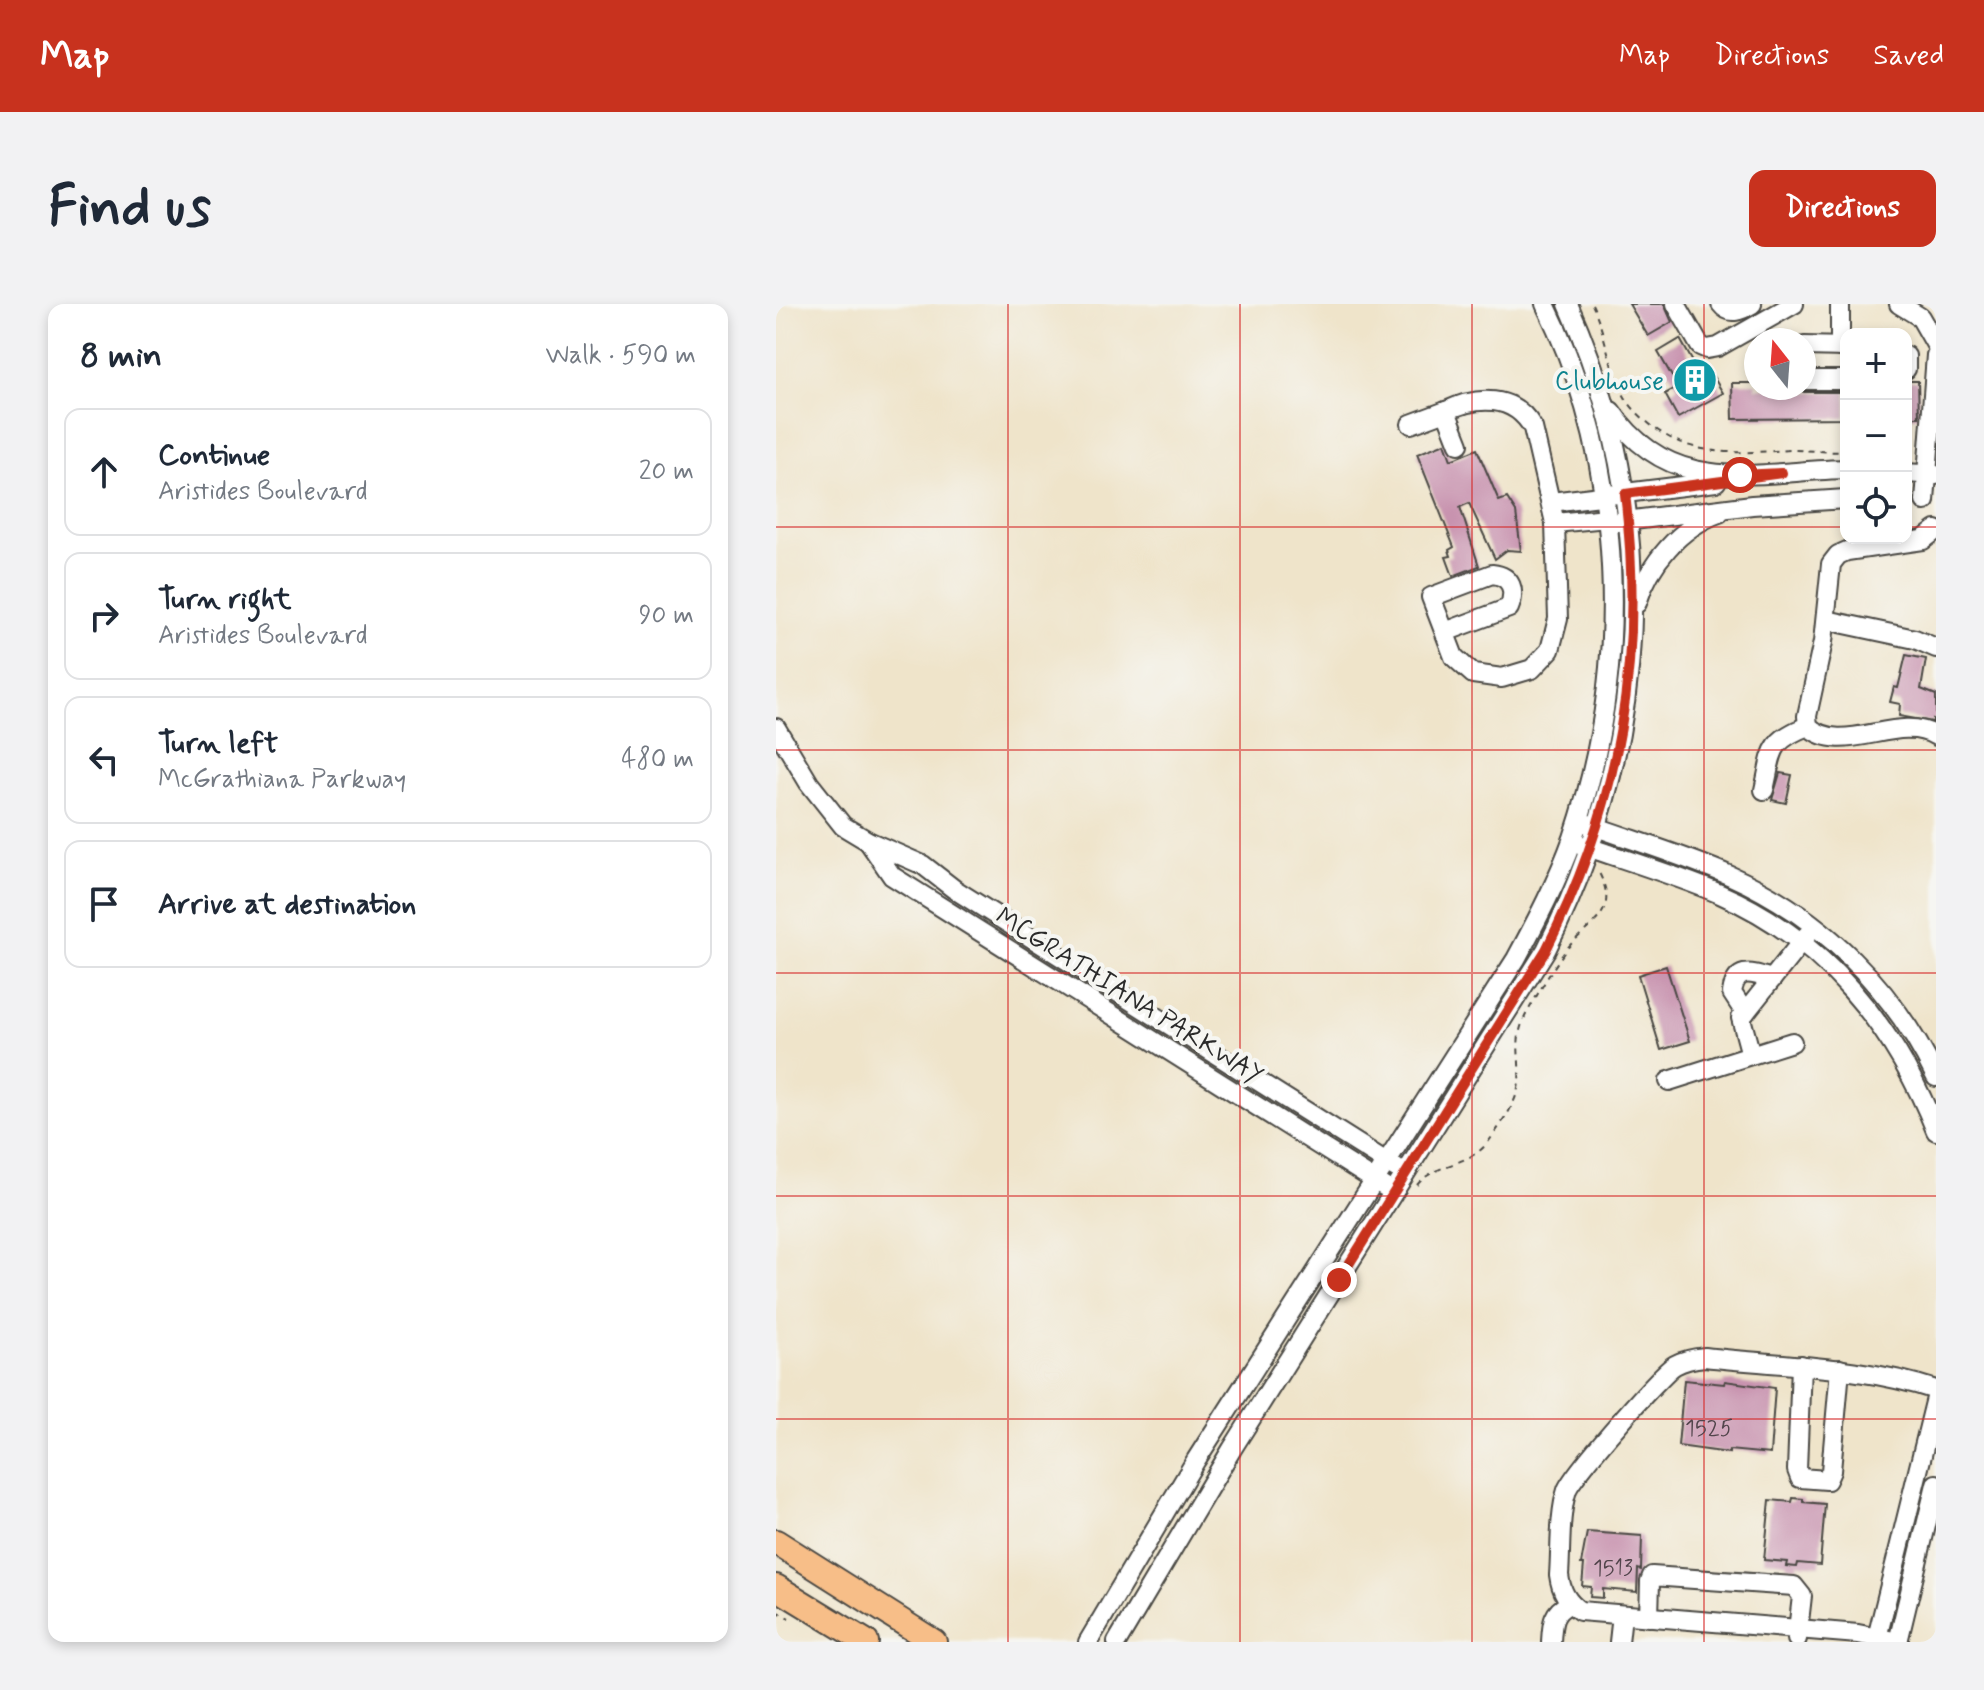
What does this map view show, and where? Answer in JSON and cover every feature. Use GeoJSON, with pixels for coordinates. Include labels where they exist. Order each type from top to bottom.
{"type":"FeatureCollection","features":[{"type":"Feature","properties":{"kind":"main road"},"geometry":{"type":"LineString","coordinates":[[776,1542],[934,1642]]}},
{"type":"Feature","properties":{"kind":"main road"},"geometry":{"type":"LineString","coordinates":[[776,1587],[866,1642]]}},
{"type":"Feature","properties":{"kind":"street"},"geometry":{"type":"LineString","coordinates":[[1088,1642],[1196,1460],[1516,959],[1551,890],[1571,841],[1594,761],[1609,673],[1612,605],[1604,497],[1586,413],[1570,362],[1545,304]]}},
{"type":"Feature","properties":{"kind":"street"},"geometry":{"type":"LineString","coordinates":[[1117,1642],[1232,1449],[1392,1192],[1410,1181],[1546,950],[1567,909],[1591,848],[1612,780],[1623,724],[1633,617],[1625,494],[1604,398],[1568,304]]}},
{"type":"Feature","properties":{"kind":"street"},"geometry":{"type":"LineString","coordinates":[[1676,304],[1700,346],[1707,349],[1718,347],[1794,304]]}},
{"type":"Feature","properties":{"kind":"street"},"geometry":{"type":"LineString","coordinates":[[1721,304],[1731,311],[1740,311],[1752,304]]}},
{"type":"Feature","properties":{"kind":"street"},"geometry":{"type":"LineString","coordinates":[[1840,304],[1842,328]]}},
{"type":"Feature","properties":{"kind":"street"},"geometry":{"type":"LineString","coordinates":[[1899,304],[1924,310],[1936,345]]}},
{"type":"Feature","properties":{"kind":"street"},"geometry":{"type":"LineString","coordinates":[[1816,346],[1840,347]]}},
{"type":"Feature","properties":{"kind":"street"},"geometry":{"type":"LineString","coordinates":[[1923,501],[1932,474],[1936,355]]}},
{"type":"Feature","properties":{"kind":"street"},"geometry":{"type":"LineString","coordinates":[[1816,380],[1840,380]]}},
{"type":"Feature","properties":{"kind":"street"},"geometry":{"type":"LineString","coordinates":[[1604,398],[1620,424],[1636,440],[1655,455],[1677,466],[1713,475],[1840,469]]}},
{"type":"Feature","properties":{"kind":"street"},"geometry":{"type":"LineString","coordinates":[[1411,424],[1483,399],[1504,402],[1527,418],[1533,428],[1555,523],[1558,619],[1550,650],[1532,669],[1502,678],[1473,674],[1454,657],[1445,632]]}},
{"type":"Feature","properties":{"kind":"street"},"geometry":{"type":"LineString","coordinates":[[1446,411],[1459,444]]}},
{"type":"Feature","properties":{"kind":"street"},"geometry":{"type":"LineString","coordinates":[[1551,502],[1782,473]]}},
{"type":"Feature","properties":{"kind":"street"},"geometry":{"type":"LineString","coordinates":[[1912,473],[1932,474]]}},
{"type":"Feature","properties":{"kind":"street"},"geometry":{"type":"LineString","coordinates":[[1555,523],[1628,520],[1752,505],[1840,499]]}},
{"type":"Feature","properties":{"kind":"street"},"geometry":{"type":"LineString","coordinates":[[1633,617],[1648,576],[1671,544],[1714,515],[1752,505]]}},
{"type":"Feature","properties":{"kind":"street"},"geometry":{"type":"LineString","coordinates":[[1808,726],[1826,620],[1831,564],[1838,555],[1847,551],[1923,540],[1936,530]]}},
{"type":"Feature","properties":{"kind":"street"},"geometry":{"type":"LineString","coordinates":[[1826,620],[1915,639],[1936,648]]}},
{"type":"Feature","properties":{"kind":"street"},"geometry":{"type":"LineString","coordinates":[[1808,726],[1826,736],[1854,737],[1899,729],[1936,735]]}},
{"type":"Feature","properties":{"kind":"street"},"geometry":{"type":"LineString","coordinates":[[1764,790],[1774,746],[1787,734],[1808,726]]}},
{"type":"Feature","properties":{"kind":"street","name":"MCGRATHIANA PARKWAY"},"geometry":{"type":"LineString","coordinates":[[776,728],[826,806],[843,826],[868,841],[923,865],[954,889],[1387,1162],[1410,1181]]}},
{"type":"Feature","properties":{"kind":"street"},"geometry":{"type":"LineString","coordinates":[[1578,820],[1729,875],[1785,906],[1813,926],[1857,964],[1889,1000],[1908,1026],[1936,1077]]}},
{"type":"Feature","properties":{"kind":"street","name":"MCGRATHIANA PARKWAY"},"geometry":{"type":"LineString","coordinates":[[868,841],[892,876],[1392,1192]]}},
{"type":"Feature","properties":{"kind":"street"},"geometry":{"type":"LineString","coordinates":[[1571,841],[1720,894],[1743,905],[1801,943],[1848,985],[1872,1013],[1911,1073],[1935,1127]]}},
{"type":"Feature","properties":{"kind":"street"},"geometry":{"type":"LineString","coordinates":[[1751,1055],[1741,1022],[1745,1013],[1813,926]]}},
{"type":"Feature","properties":{"kind":"street"},"geometry":{"type":"LineString","coordinates":[[1745,1013],[1732,993],[1733,982],[1740,974],[1752,973],[1772,979]]}},
{"type":"Feature","properties":{"kind":"street"},"geometry":{"type":"LineString","coordinates":[[1669,1081],[1792,1042]]}},
{"type":"Feature","properties":{"kind":"street"},"geometry":{"type":"LineString","coordinates":[[1936,1390],[1876,1374],[1840,1369],[1705,1357],[1689,1359],[1666,1372],[1583,1466],[1568,1488],[1559,1575],[1561,1586],[1569,1604],[1580,1611],[1649,1617],[1732,1633],[1797,1636],[1858,1634],[1898,1642],[1936,1484]]}},
{"type":"Feature","properties":{"kind":"street"},"geometry":{"type":"LineString","coordinates":[[1801,1365],[1797,1470],[1800,1478],[1827,1480],[1831,1471],[1840,1369]]}},
{"type":"Feature","properties":{"kind":"street"},"geometry":{"type":"LineString","coordinates":[[1876,1640],[1936,1398]]}},
{"type":"Feature","properties":{"kind":"street"},"geometry":{"type":"LineString","coordinates":[[1649,1617],[1652,1576],[1794,1586],[1802,1596],[1797,1636]]}},
{"type":"Feature","properties":{"kind":"street"},"geometry":{"type":"LineString","coordinates":[[1551,1642],[1553,1620],[1559,1609],[1569,1604]]}},
{"type":"Feature","properties":{"kind":"street"},"geometry":{"type":"LineString","coordinates":[[1619,1642],[1622,1615]]}},
{"type":"Feature","properties":{"kind":"path"},"geometry":{"type":"LineString","coordinates":[[1592,304],[1623,394],[1636,412],[1666,436],[1708,451],[1748,454],[1792,450],[1840,452]]}},
{"type":"Feature","properties":{"kind":"path"},"geometry":{"type":"LineString","coordinates":[[1410,1181],[1479,1152],[1509,1111],[1519,1085],[1516,1048],[1521,1025],[1564,953],[1600,918],[1606,902],[1607,890],[1591,848]]}},
{"type":"Feature","properties":{"kind":"building"},"geometry":{"type":"Polygon","coordinates":[[[1629,304],[1664,304],[1672,322],[1648,336],[1629,304]]]}},
{"type":"Feature","properties":{"kind":"building","name":"Clubhouse"},"geometry":{"type":"Polygon","coordinates":[[[1680,339],[1699,373],[1708,368],[1723,393],[1678,418],[1665,394],[1678,387],[1658,352],[1680,339]]]}},
{"type":"Feature","properties":{"kind":"building"},"geometry":{"type":"Polygon","coordinates":[[[1912,381],[1918,381],[1919,417],[1912,417],[1912,381]]]}},
{"type":"Feature","properties":{"kind":"building"},"geometry":{"type":"Polygon","coordinates":[[[1732,383],[1744,383],[1744,400],[1816,400],[1816,392],[1840,392],[1840,418],[1733,419],[1732,383]]]}},
{"type":"Feature","properties":{"kind":"building"},"geometry":{"type":"Polygon","coordinates":[[[1445,443],[1451,460],[1477,449],[1499,501],[1507,498],[1516,512],[1521,551],[1507,550],[1495,559],[1469,503],[1460,507],[1479,566],[1453,576],[1446,557],[1451,556],[1449,550],[1454,547],[1417,454],[1445,443]]]}},
{"type":"Feature","properties":{"kind":"building"},"geometry":{"type":"Polygon","coordinates":[[[1906,655],[1926,659],[1921,689],[1936,695],[1936,720],[1933,719],[1933,722],[1899,716],[1900,704],[1890,702],[1894,687],[1898,688],[1906,655]]]}},
{"type":"Feature","properties":{"kind":"building"},"geometry":{"type":"Polygon","coordinates":[[[1780,773],[1792,775],[1786,803],[1772,800],[1780,773]]]}},
{"type":"Feature","properties":{"kind":"building"},"geometry":{"type":"Polygon","coordinates":[[[1666,966],[1690,1041],[1661,1050],[1638,975],[1666,966]]]}},
{"type":"Feature","properties":{"kind":"building"},"geometry":{"type":"Polygon","coordinates":[[[1684,1380],[1724,1384],[1725,1381],[1775,1388],[1770,1454],[1729,1450],[1729,1453],[1678,1446],[1684,1380]]]}},
{"type":"Feature","properties":{"kind":"building"},"geometry":{"type":"Polygon","coordinates":[[[1793,1498],[1825,1504],[1820,1565],[1798,1563],[1797,1567],[1786,1566],[1787,1562],[1764,1560],[1770,1500],[1792,1502],[1793,1498]]]}},
{"type":"Feature","properties":{"kind":"building"},"geometry":{"type":"Polygon","coordinates":[[[1587,1532],[1642,1536],[1637,1592],[1603,1589],[1603,1598],[1590,1597],[1591,1587],[1582,1586],[1584,1564],[1581,1564],[1587,1532]]]}},
{"type":"Feature","properties":{"kind":"place","name":"Clubhouse"},"geometry":{"type":"Point","coordinates":[1695,380]}},
{"type":"Feature","properties":{"kind":"route"},"geometry":{"type":"LineString","coordinates":[[1339,1280],[1546,950],[1567,909],[1591,848],[1617,759],[1629,681],[1633,581],[1625,494],[1782,473],[1740,475]]}}]}
